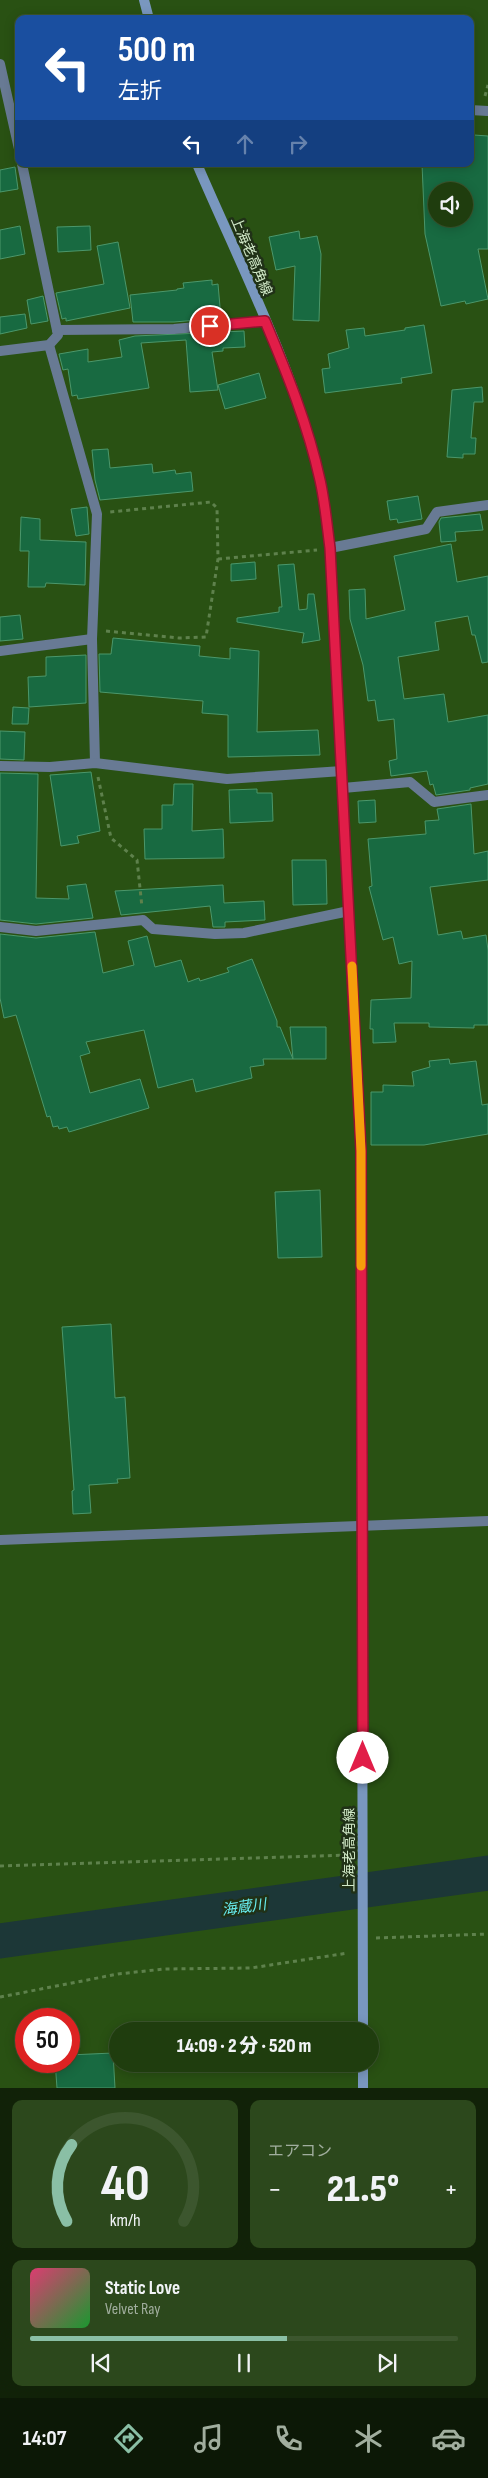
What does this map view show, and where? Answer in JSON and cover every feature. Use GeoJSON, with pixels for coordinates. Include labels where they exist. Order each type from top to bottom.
{"type":"FeatureCollection","features":[{"type":"Feature","properties":{"kind":"main road"},"geometry":{"type":"LineString","coordinates":[[144,0],[148,15]]}},
{"type":"Feature","properties":{"kind":"main road","name":"上海老高角線"},"geometry":{"type":"LineString","coordinates":[[198,167],[291,382],[307,430],[320,481],[330,548],[361,1151],[363,2022]]}},
{"type":"Feature","properties":{"kind":"main road"},"geometry":{"type":"LineString","coordinates":[[363,2072],[363,2088]]}},
{"type":"Feature","properties":{"kind":"street"},"geometry":{"type":"LineString","coordinates":[[0,64],[15,131]]}},
{"type":"Feature","properties":{"kind":"street"},"geometry":{"type":"LineString","coordinates":[[474,110],[488,111]]}},
{"type":"Feature","properties":{"kind":"street"},"geometry":{"type":"LineString","coordinates":[[0,350],[49,345],[58,335],[23,167]]}},
{"type":"Feature","properties":{"kind":"street"},"geometry":{"type":"LineString","coordinates":[[57,330],[174,329],[265,321]]}},
{"type":"Feature","properties":{"kind":"street"},"geometry":{"type":"LineString","coordinates":[[49,345],[96,514],[93,634],[95,763]]}},
{"type":"Feature","properties":{"kind":"street"},"geometry":{"type":"LineString","coordinates":[[330,548],[426,529],[437,512],[488,505]]}},
{"type":"Feature","properties":{"kind":"street"},"geometry":{"type":"LineString","coordinates":[[0,651],[93,634]]}},
{"type":"Feature","properties":{"kind":"street"},"geometry":{"type":"LineString","coordinates":[[0,766],[50,767],[95,763],[227,778],[342,772]]}},
{"type":"Feature","properties":{"kind":"street"},"geometry":{"type":"LineString","coordinates":[[343,788],[410,782],[434,802],[488,795]]}},
{"type":"Feature","properties":{"kind":"street"},"geometry":{"type":"LineString","coordinates":[[0,927],[36,931],[143,920],[153,928],[216,934],[244,933],[349,911]]}},
{"type":"Feature","properties":{"kind":"street"},"geometry":{"type":"LineString","coordinates":[[0,1540],[488,1521]]}},
{"type":"Feature","properties":{"kind":"path"},"geometry":{"type":"LineString","coordinates":[[93,634],[179,638],[206,637],[218,559],[217,508],[211,502],[96,514]]}},
{"type":"Feature","properties":{"kind":"path"},"geometry":{"type":"LineString","coordinates":[[218,559],[300,553],[330,548]]}},
{"type":"Feature","properties":{"kind":"path"},"geometry":{"type":"LineString","coordinates":[[95,763],[111,838],[137,860],[143,920]]}},
{"type":"Feature","properties":{"kind":"path"},"geometry":{"type":"LineString","coordinates":[[0,1866],[363,1854]]}},
{"type":"Feature","properties":{"kind":"path"},"geometry":{"type":"LineString","coordinates":[[362,1936],[488,1934]]}},
{"type":"Feature","properties":{"kind":"path"},"geometry":{"type":"LineString","coordinates":[[0,1997],[118,1974],[164,1969],[252,1968],[362,1951]]}},
{"type":"Feature","properties":{"kind":"building"},"geometry":{"type":"Polygon","coordinates":[[[474,135],[488,136],[488,249],[478,249],[488,299],[466,304],[465,301],[441,306],[425,234],[422,167],[474,167],[474,135]]]}},
{"type":"Feature","properties":{"kind":"building"},"geometry":{"type":"Polygon","coordinates":[[[15,167],[18,189],[0,192],[0,170],[15,167]]]}},
{"type":"Feature","properties":{"kind":"building"},"geometry":{"type":"Polygon","coordinates":[[[20,226],[25,254],[0,259],[0,230],[20,226]]]}},
{"type":"Feature","properties":{"kind":"building"},"geometry":{"type":"Polygon","coordinates":[[[90,226],[91,250],[58,252],[57,227],[90,226]]]}},
{"type":"Feature","properties":{"kind":"building"},"geometry":{"type":"Polygon","coordinates":[[[299,231],[300,239],[317,236],[321,254],[319,321],[293,320],[295,266],[276,270],[269,237],[299,231]]]}},
{"type":"Feature","properties":{"kind":"building"},"geometry":{"type":"Polygon","coordinates":[[[118,242],[130,308],[66,321],[66,318],[62,319],[56,293],[104,284],[97,246],[118,242]]]}},
{"type":"Feature","properties":{"kind":"building"},"geometry":{"type":"Polygon","coordinates":[[[212,280],[212,285],[218,284],[221,318],[174,322],[133,322],[130,295],[177,290],[184,288],[183,283],[212,280]]]}},
{"type":"Feature","properties":{"kind":"building"},"geometry":{"type":"Polygon","coordinates":[[[43,296],[48,321],[31,324],[27,300],[43,296]]]}},
{"type":"Feature","properties":{"kind":"building"},"geometry":{"type":"Polygon","coordinates":[[[25,314],[27,328],[0,334],[0,317],[25,314]]]}},
{"type":"Feature","properties":{"kind":"building"},"geometry":{"type":"Polygon","coordinates":[[[424,325],[432,373],[401,378],[402,383],[325,393],[322,369],[330,368],[328,354],[349,348],[346,330],[364,328],[365,336],[424,325]]]}},
{"type":"Feature","properties":{"kind":"building"},"geometry":{"type":"Polygon","coordinates":[[[244,331],[245,347],[223,348],[223,351],[212,352],[218,390],[190,392],[186,340],[141,343],[149,388],[78,399],[77,395],[72,396],[68,369],[63,370],[59,354],[88,349],[88,362],[122,357],[119,340],[135,336],[244,331]]]}},
{"type":"Feature","properties":{"kind":"building"},"geometry":{"type":"Polygon","coordinates":[[[259,373],[266,398],[225,409],[218,385],[259,373]]]}},
{"type":"Feature","properties":{"kind":"building"},"geometry":{"type":"Polygon","coordinates":[[[482,387],[483,402],[474,402],[471,438],[476,438],[475,454],[463,454],[463,458],[447,457],[452,390],[482,387]]]}},
{"type":"Feature","properties":{"kind":"building"},"geometry":{"type":"Polygon","coordinates":[[[108,449],[110,468],[152,464],[153,473],[175,470],[176,474],[191,472],[193,491],[100,500],[95,480],[92,450],[108,449]]]}},
{"type":"Feature","properties":{"kind":"building"},"geometry":{"type":"Polygon","coordinates":[[[418,496],[422,519],[398,523],[397,519],[390,520],[387,501],[418,496]]]}},
{"type":"Feature","properties":{"kind":"building"},"geometry":{"type":"Polygon","coordinates":[[[87,507],[89,534],[76,536],[71,509],[87,507]]]}},
{"type":"Feature","properties":{"kind":"building"},"geometry":{"type":"Polygon","coordinates":[[[480,514],[483,530],[455,532],[456,541],[441,542],[439,522],[441,518],[480,514]]]}},
{"type":"Feature","properties":{"kind":"building"},"geometry":{"type":"Polygon","coordinates":[[[21,517],[40,519],[40,540],[86,542],[85,585],[46,583],[45,587],[28,587],[29,551],[20,551],[21,517]]]}},
{"type":"Feature","properties":{"kind":"building"},"geometry":{"type":"Polygon","coordinates":[[[451,544],[457,582],[488,576],[488,662],[482,663],[475,635],[472,635],[468,616],[435,622],[439,650],[398,657],[404,699],[444,694],[448,722],[488,715],[488,784],[470,788],[470,790],[436,795],[433,784],[430,785],[427,771],[391,776],[389,761],[397,759],[394,719],[378,721],[375,700],[368,701],[363,665],[350,619],[349,590],[365,589],[366,619],[405,610],[394,556],[451,544]]]}},
{"type":"Feature","properties":{"kind":"building"},"geometry":{"type":"Polygon","coordinates":[[[255,562],[256,579],[231,581],[231,564],[255,562]]]}},
{"type":"Feature","properties":{"kind":"building"},"geometry":{"type":"Polygon","coordinates":[[[294,564],[299,610],[307,609],[308,594],[314,594],[320,640],[302,643],[304,633],[237,622],[237,618],[279,612],[279,607],[282,607],[278,565],[294,564]]]}},
{"type":"Feature","properties":{"kind":"building"},"geometry":{"type":"Polygon","coordinates":[[[20,615],[23,639],[0,641],[0,617],[20,615]]]}},
{"type":"Feature","properties":{"kind":"building"},"geometry":{"type":"Polygon","coordinates":[[[113,638],[200,646],[199,656],[230,659],[230,648],[259,651],[257,732],[318,730],[320,755],[228,757],[228,715],[202,713],[203,701],[100,692],[99,654],[111,654],[113,638]]]}},
{"type":"Feature","properties":{"kind":"building"},"geometry":{"type":"Polygon","coordinates":[[[86,655],[86,703],[29,707],[28,677],[46,676],[46,657],[86,655]]]}},
{"type":"Feature","properties":{"kind":"building"},"geometry":{"type":"Polygon","coordinates":[[[13,707],[29,708],[28,724],[12,724],[13,707]]]}},
{"type":"Feature","properties":{"kind":"building"},"geometry":{"type":"Polygon","coordinates":[[[0,731],[25,732],[24,760],[0,759],[0,731]]]}},
{"type":"Feature","properties":{"kind":"building"},"geometry":{"type":"Polygon","coordinates":[[[91,772],[100,831],[77,836],[79,843],[61,846],[50,775],[91,772]]]}},
{"type":"Feature","properties":{"kind":"building"},"geometry":{"type":"Polygon","coordinates":[[[0,773],[38,774],[36,898],[69,899],[67,886],[86,884],[93,918],[36,924],[0,920],[0,773]]]}},
{"type":"Feature","properties":{"kind":"building"},"geometry":{"type":"Polygon","coordinates":[[[174,784],[193,784],[192,831],[223,829],[224,858],[145,859],[144,829],[162,829],[162,805],[173,805],[174,784]]]}},
{"type":"Feature","properties":{"kind":"building"},"geometry":{"type":"Polygon","coordinates":[[[257,789],[257,793],[272,793],[273,821],[230,823],[229,790],[257,789]]]}},
{"type":"Feature","properties":{"kind":"building"},"geometry":{"type":"Polygon","coordinates":[[[375,800],[376,822],[359,823],[358,801],[375,800]]]}},
{"type":"Feature","properties":{"kind":"building"},"geometry":{"type":"Polygon","coordinates":[[[471,804],[474,854],[488,851],[488,880],[430,887],[438,935],[461,931],[463,939],[486,935],[488,950],[488,1025],[474,1025],[474,1028],[429,1027],[429,1023],[394,1023],[396,1042],[373,1043],[373,1029],[370,1029],[371,1000],[411,998],[412,961],[399,964],[393,937],[383,940],[369,887],[372,886],[368,839],[426,834],[425,821],[439,820],[437,809],[471,804]]]}},
{"type":"Feature","properties":{"kind":"building"},"geometry":{"type":"Polygon","coordinates":[[[292,860],[326,860],[327,904],[293,905],[292,860]]]}},
{"type":"Feature","properties":{"kind":"building"},"geometry":{"type":"Polygon","coordinates":[[[223,885],[224,903],[264,901],[265,920],[225,922],[225,927],[213,927],[210,906],[121,915],[115,891],[223,885]]]}},
{"type":"Feature","properties":{"kind":"building"},"geometry":{"type":"Polygon","coordinates":[[[95,932],[103,973],[134,965],[128,941],[147,936],[155,967],[181,960],[188,982],[199,978],[200,981],[229,972],[227,968],[252,959],[277,1021],[277,1027],[280,1027],[293,1059],[263,1059],[264,1065],[250,1067],[252,1078],[196,1092],[193,1079],[158,1088],[144,1030],[86,1042],[90,1053],[80,1056],[90,1093],[140,1079],[149,1108],[69,1132],[67,1127],[59,1129],[58,1126],[53,1127],[50,1116],[47,1117],[16,1015],[4,1018],[0,998],[0,934],[36,938],[95,932]]]}},
{"type":"Feature","properties":{"kind":"building"},"geometry":{"type":"Polygon","coordinates":[[[290,1027],[326,1027],[326,1059],[293,1059],[290,1027]]]}},
{"type":"Feature","properties":{"kind":"building"},"geometry":{"type":"Polygon","coordinates":[[[449,1059],[450,1064],[476,1061],[482,1105],[488,1104],[488,1134],[424,1145],[371,1145],[371,1092],[383,1092],[383,1085],[414,1086],[412,1072],[430,1067],[429,1061],[449,1059]]]}},
{"type":"Feature","properties":{"kind":"building"},"geometry":{"type":"Polygon","coordinates":[[[320,1190],[322,1257],[278,1258],[275,1192],[320,1190]]]}},
{"type":"Feature","properties":{"kind":"building"},"geometry":{"type":"Polygon","coordinates":[[[111,1324],[115,1398],[125,1397],[130,1478],[117,1479],[118,1483],[89,1485],[91,1513],[73,1514],[72,1491],[74,1490],[62,1327],[111,1324]]]}},
{"type":"Feature","properties":{"kind":"building"},"geometry":{"type":"Polygon","coordinates":[[[109,2053],[109,2072],[114,2072],[115,2088],[57,2088],[56,2073],[80,2073],[80,2054],[109,2053]]]}},
{"type":"Feature","properties":{"kind":"waterway","name":"海蔵川"},"geometry":{"type":"LineString","coordinates":[[0,1941],[488,1873]]}},
{"type":"Feature","properties":{"kind":"slow traffic"},"geometry":{"type":"LineString","coordinates":[[352,966],[361,1151],[361,1266]]}},
{"type":"Feature","properties":{"kind":"route"},"geometry":{"type":"LineString","coordinates":[[210,326],[265,321],[291,382],[307,430],[320,481],[330,548],[361,1151],[363,1758]]}}]}
